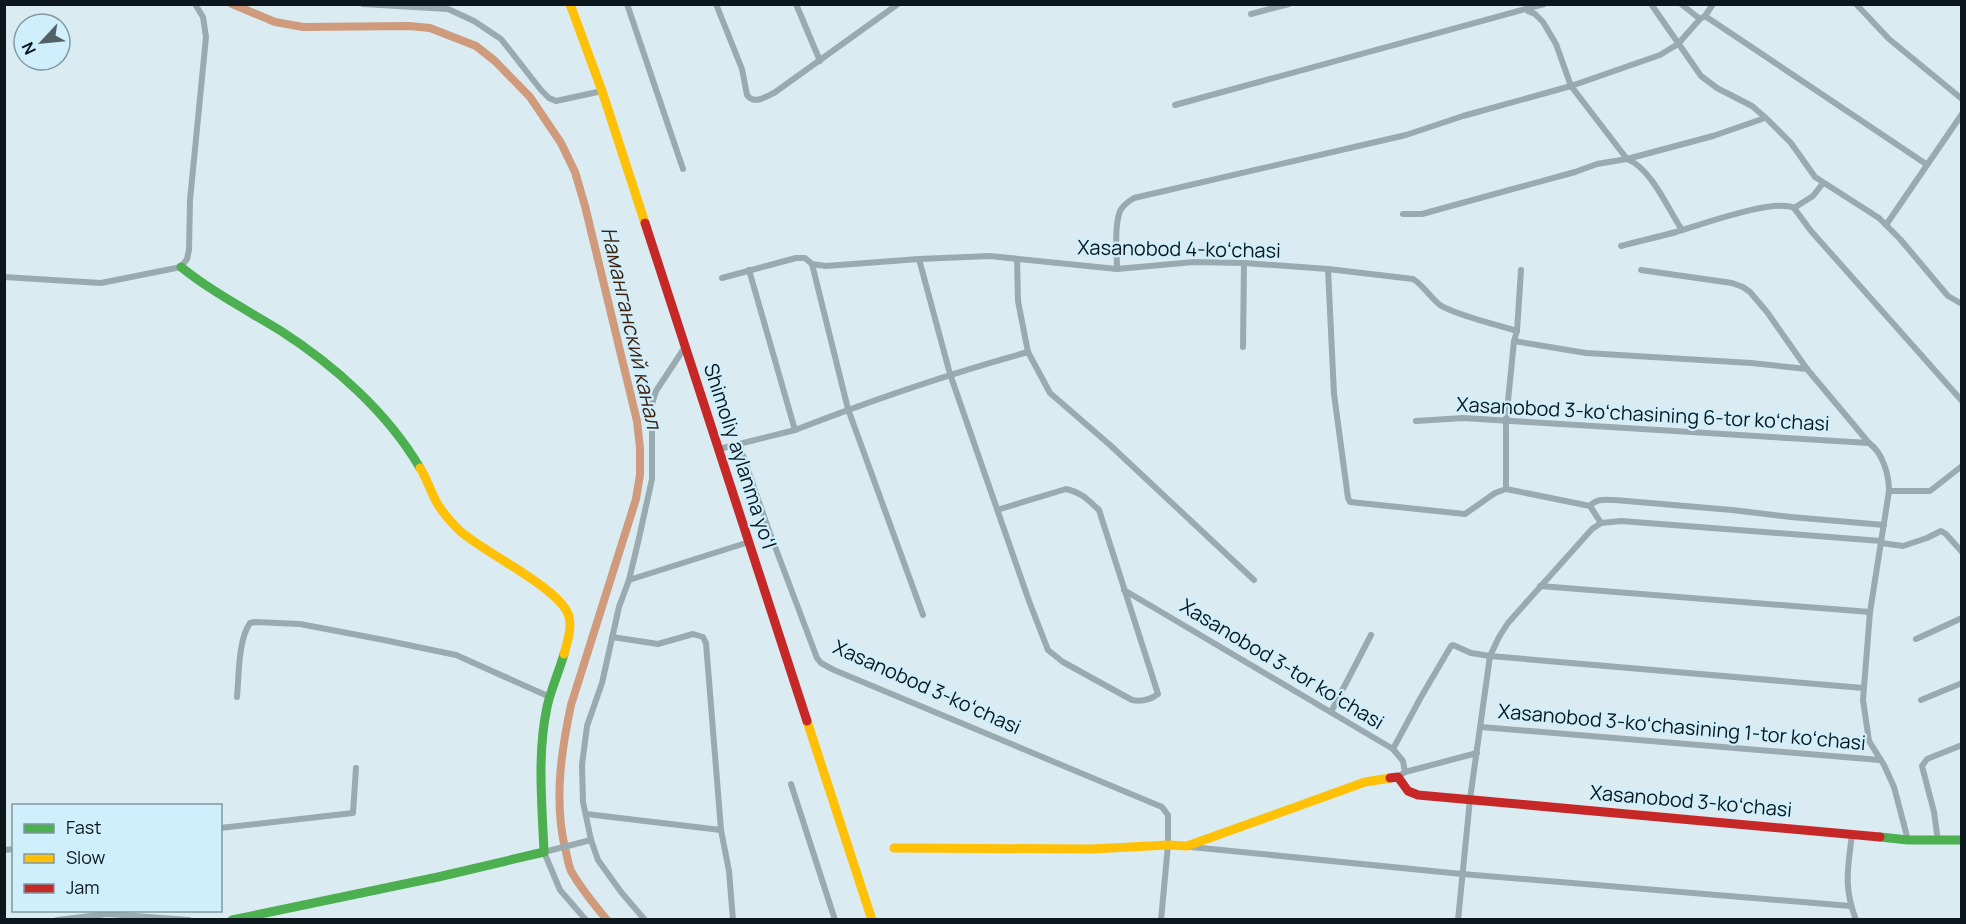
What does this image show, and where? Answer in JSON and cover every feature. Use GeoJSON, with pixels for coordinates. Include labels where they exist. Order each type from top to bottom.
{"type":"FeatureCollection","features":[{"type":"Feature","properties":{"kind":"street"},"geometry":{"type":"LineString","coordinates":[[4,277],[101,283],[181,267],[187,259],[190,200],[206,38],[203,16],[195,4]]}},
{"type":"Feature","properties":{"kind":"street"},"geometry":{"type":"LineString","coordinates":[[363,4],[448,9],[474,21],[501,39],[541,90],[556,101],[602,91]]}},
{"type":"Feature","properties":{"kind":"street","name":"Shimoliy aylanma yoʻl"},"geometry":{"type":"LineString","coordinates":[[570,4],[602,91],[872,920]]}},
{"type":"Feature","properties":{"kind":"street"},"geometry":{"type":"LineString","coordinates":[[627,4],[683,169]]}},
{"type":"Feature","properties":{"kind":"street"},"geometry":{"type":"LineString","coordinates":[[716,4],[742,69],[747,95],[749,99],[757,100],[774,93],[890,7],[898,4]]}},
{"type":"Feature","properties":{"kind":"street"},"geometry":{"type":"LineString","coordinates":[[796,4],[820,61]]}},
{"type":"Feature","properties":{"kind":"street"},"geometry":{"type":"LineString","coordinates":[[1251,14],[1289,4]]}},
{"type":"Feature","properties":{"kind":"street"},"geometry":{"type":"LineString","coordinates":[[1175,105],[1544,4]]}},
{"type":"Feature","properties":{"kind":"street"},"geometry":{"type":"LineString","coordinates":[[1651,4],[1701,76],[1752,106],[1791,143],[1810,172],[1822,183],[1886,225],[1948,296],[1962,304]]}},
{"type":"Feature","properties":{"kind":"street"},"geometry":{"type":"LineString","coordinates":[[1681,4],[1761,52],[1926,164]]}},
{"type":"Feature","properties":{"kind":"street"},"geometry":{"type":"LineString","coordinates":[[1117,269],[1120,210],[1134,198],[1406,135],[1641,63],[1678,44],[1713,4]]}},
{"type":"Feature","properties":{"kind":"street"},"geometry":{"type":"LineString","coordinates":[[1856,4],[1888,39],[1962,99]]}},
{"type":"Feature","properties":{"kind":"street"},"geometry":{"type":"LineString","coordinates":[[1527,10],[1543,22],[1556,44],[1571,86],[1628,159],[1638,164],[1649,177],[1682,230]]}},
{"type":"Feature","properties":{"kind":"street"},"geometry":{"type":"LineString","coordinates":[[1886,225],[1962,114]]}},
{"type":"Feature","properties":{"kind":"street"},"geometry":{"type":"LineString","coordinates":[[1403,214],[1422,214],[1598,164],[1628,159],[1713,136],[1765,118]]}},
{"type":"Feature","properties":{"kind":"street"},"geometry":{"type":"LineString","coordinates":[[1794,208],[1813,196],[1822,183]]}},
{"type":"Feature","properties":{"kind":"street"},"geometry":{"type":"LineString","coordinates":[[1621,246],[1729,216],[1787,205],[1794,208],[1962,401]]}},
{"type":"Feature","properties":{"kind":"street","name":"Xasanobod 4-koʻchasi"},"geometry":{"type":"LineString","coordinates":[[722,278],[796,258],[805,258],[812,264],[826,266],[990,256],[1117,269],[1194,262],[1244,263],[1328,269],[1413,279],[1442,306],[1517,331]]}},
{"type":"Feature","properties":{"kind":"street"},"geometry":{"type":"LineString","coordinates":[[919,259],[950,374],[997,510],[1048,650],[1063,662],[1132,700],[1139,702],[1156,696],[1158,691],[1099,510],[1077,491],[1066,489],[997,510]]}},
{"type":"Feature","properties":{"kind":"street"},"geometry":{"type":"LineString","coordinates":[[1017,259],[1018,301],[1028,352],[1050,393],[1131,464],[1254,580]]}},
{"type":"Feature","properties":{"kind":"street"},"geometry":{"type":"LineString","coordinates":[[1243,347],[1244,263]]}},
{"type":"Feature","properties":{"kind":"street"},"geometry":{"type":"LineString","coordinates":[[812,264],[848,409],[923,615]]}},
{"type":"Feature","properties":{"kind":"street"},"geometry":{"type":"LineString","coordinates":[[181,267],[196,279],[286,335],[347,383],[388,422],[421,469],[436,501],[449,519],[466,536],[515,568],[563,605],[569,615],[570,628],[550,697],[544,734],[542,789],[548,851],[560,890],[586,920]]}},
{"type":"Feature","properties":{"kind":"street"},"geometry":{"type":"LineString","coordinates":[[1328,269],[1334,394],[1350,502],[1465,514],[1495,493],[1506,489],[1590,506],[1600,523]]}},
{"type":"Feature","properties":{"kind":"street"},"geometry":{"type":"LineString","coordinates":[[749,270],[795,430]]}},
{"type":"Feature","properties":{"kind":"street"},"geometry":{"type":"LineString","coordinates":[[1506,489],[1506,421],[1517,331],[1521,270]]}},
{"type":"Feature","properties":{"kind":"street"},"geometry":{"type":"LineString","coordinates":[[1641,270],[1724,282],[1743,287],[1750,292],[1807,369],[1869,444],[1874,447],[1882,460],[1889,482],[1889,491],[1870,612],[1863,688],[1867,732],[1894,787],[1908,840]]}},
{"type":"Feature","properties":{"kind":"street"},"geometry":{"type":"LineString","coordinates":[[1514,341],[1586,353],[1751,363],[1807,369]]}},
{"type":"Feature","properties":{"kind":"street"},"geometry":{"type":"LineString","coordinates":[[645,920],[621,892],[598,860],[588,841],[583,802],[582,765],[587,726],[602,683],[652,479],[652,404],[656,391],[686,346]]}},
{"type":"Feature","properties":{"kind":"street"},"geometry":{"type":"LineString","coordinates":[[719,449],[795,430],[950,374],[1028,352]]}},
{"type":"Feature","properties":{"kind":"street","name":"Xasanobod 3-koʻchasining 6-tor koʻchasi"},"geometry":{"type":"LineString","coordinates":[[1416,421],[1463,418],[1869,444]]}},
{"type":"Feature","properties":{"kind":"street","name":"Xasanobod 3-koʻchasi"},"geometry":{"type":"LineString","coordinates":[[739,444],[776,550],[817,658],[821,663],[1162,807],[1168,815],[1168,845],[1161,920]]}},
{"type":"Feature","properties":{"kind":"street"},"geometry":{"type":"LineString","coordinates":[[1889,491],[1930,491],[1962,466]]}},
{"type":"Feature","properties":{"kind":"street"},"geometry":{"type":"LineString","coordinates":[[1590,506],[1599,500],[1615,500],[1884,525]]}},
{"type":"Feature","properties":{"kind":"street"},"geometry":{"type":"LineString","coordinates":[[1458,920],[1470,799],[1490,656],[1508,623],[1585,536],[1600,523],[1621,521],[1881,542],[1903,546],[1941,531],[1962,552]]}},
{"type":"Feature","properties":{"kind":"street"},"geometry":{"type":"LineString","coordinates":[[629,580],[749,542]]}},
{"type":"Feature","properties":{"kind":"street"},"geometry":{"type":"LineString","coordinates":[[1540,586],[1870,612]]}},
{"type":"Feature","properties":{"kind":"street","name":"Xasanobod 3-tor koʻchasi"},"geometry":{"type":"LineString","coordinates":[[1124,589],[1393,749],[1403,761],[1401,775]]}},
{"type":"Feature","properties":{"kind":"street"},"geometry":{"type":"LineString","coordinates":[[1916,639],[1962,618]]}},
{"type":"Feature","properties":{"kind":"street"},"geometry":{"type":"LineString","coordinates":[[237,697],[246,628],[250,623],[255,622],[300,624],[456,656],[550,697]]}},
{"type":"Feature","properties":{"kind":"street"},"geometry":{"type":"LineString","coordinates":[[612,637],[658,644],[693,634],[703,638],[707,650],[721,830],[729,871],[733,920]]}},
{"type":"Feature","properties":{"kind":"street"},"geometry":{"type":"LineString","coordinates":[[1331,712],[1371,636]]}},
{"type":"Feature","properties":{"kind":"street"},"geometry":{"type":"LineString","coordinates":[[1393,749],[1451,646],[1456,645],[1471,653],[1490,656],[1863,688]]}},
{"type":"Feature","properties":{"kind":"street"},"geometry":{"type":"LineString","coordinates":[[1922,700],[1962,683]]}},
{"type":"Feature","properties":{"kind":"street","name":"Xasanobod 3-koʻchasining 1-tor koʻchasi"},"geometry":{"type":"LineString","coordinates":[[1481,727],[1880,760]]}},
{"type":"Feature","properties":{"kind":"street"},"geometry":{"type":"LineString","coordinates":[[1938,841],[1934,812],[1922,766],[1928,759],[1962,745]]}},
{"type":"Feature","properties":{"kind":"street"},"geometry":{"type":"LineString","coordinates":[[1187,846],[1365,782],[1401,775],[1477,753]]}},
{"type":"Feature","properties":{"kind":"street"},"geometry":{"type":"LineString","coordinates":[[222,828],[353,813],[356,768]]}},
{"type":"Feature","properties":{"kind":"street","name":"Xasanobod 3-koʻchasi"},"geometry":{"type":"LineString","coordinates":[[1401,775],[1412,794],[1908,840],[1962,840]]}},
{"type":"Feature","properties":{"kind":"street"},"geometry":{"type":"LineString","coordinates":[[790,784],[835,920]]}},
{"type":"Feature","properties":{"kind":"street"},"geometry":{"type":"LineString","coordinates":[[585,814],[721,830]]}},
{"type":"Feature","properties":{"kind":"street"},"geometry":{"type":"LineString","coordinates":[[1852,834],[1846,880],[1856,920]]}},
{"type":"Feature","properties":{"kind":"street"},"geometry":{"type":"LineString","coordinates":[[232,920],[438,877],[588,841]]}},
{"type":"Feature","properties":{"kind":"street"},"geometry":{"type":"LineString","coordinates":[[894,848],[1092,849],[1187,846],[1462,874],[1851,906]]}},
{"type":"Feature","properties":{"kind":"street"},"geometry":{"type":"LineString","coordinates":[[57,920],[108,914],[189,920]]}},
{"type":"Feature","properties":{"kind":"waterway","name":"Наманганский канал"},"geometry":{"type":"LineString","coordinates":[[232,4],[275,22],[303,27],[409,26],[430,28],[476,46],[495,61],[530,97],[561,143],[575,172],[637,421],[640,448],[640,475],[636,499],[571,705],[560,776],[560,812],[570,868],[583,890],[607,920]]}},
{"type":"Feature","properties":{"kind":"traffic: fast"},"geometry":{"type":"LineString","coordinates":[[181,267],[217,293],[281,331],[321,359],[376,409],[420,468]]}},
{"type":"Feature","properties":{"kind":"traffic: fast"},"geometry":{"type":"LineString","coordinates":[[232,920],[438,877],[544,852],[542,743],[547,707],[564,654]]}},
{"type":"Feature","properties":{"kind":"traffic: fast"},"geometry":{"type":"LineString","coordinates":[[1880,837],[1908,840],[1962,840]]}},
{"type":"Feature","properties":{"kind":"traffic: slow"},"geometry":{"type":"LineString","coordinates":[[570,4],[602,91],[645,223]]}},
{"type":"Feature","properties":{"kind":"traffic: slow"},"geometry":{"type":"LineString","coordinates":[[420,468],[439,506],[459,530],[538,583],[563,606],[569,617],[570,626],[564,654]]}},
{"type":"Feature","properties":{"kind":"traffic: slow"},"geometry":{"type":"LineString","coordinates":[[807,721],[872,920]]}},
{"type":"Feature","properties":{"kind":"traffic: slow"},"geometry":{"type":"LineString","coordinates":[[894,848],[1092,849],[1187,846],[1365,782],[1390,778]]}},
{"type":"Feature","properties":{"kind":"traffic: jam"},"geometry":{"type":"LineString","coordinates":[[645,223],[807,721]]}},
{"type":"Feature","properties":{"kind":"traffic: jam"},"geometry":{"type":"LineString","coordinates":[[1390,778],[1398,777],[1408,791],[1418,795],[1880,837]]}}]}
